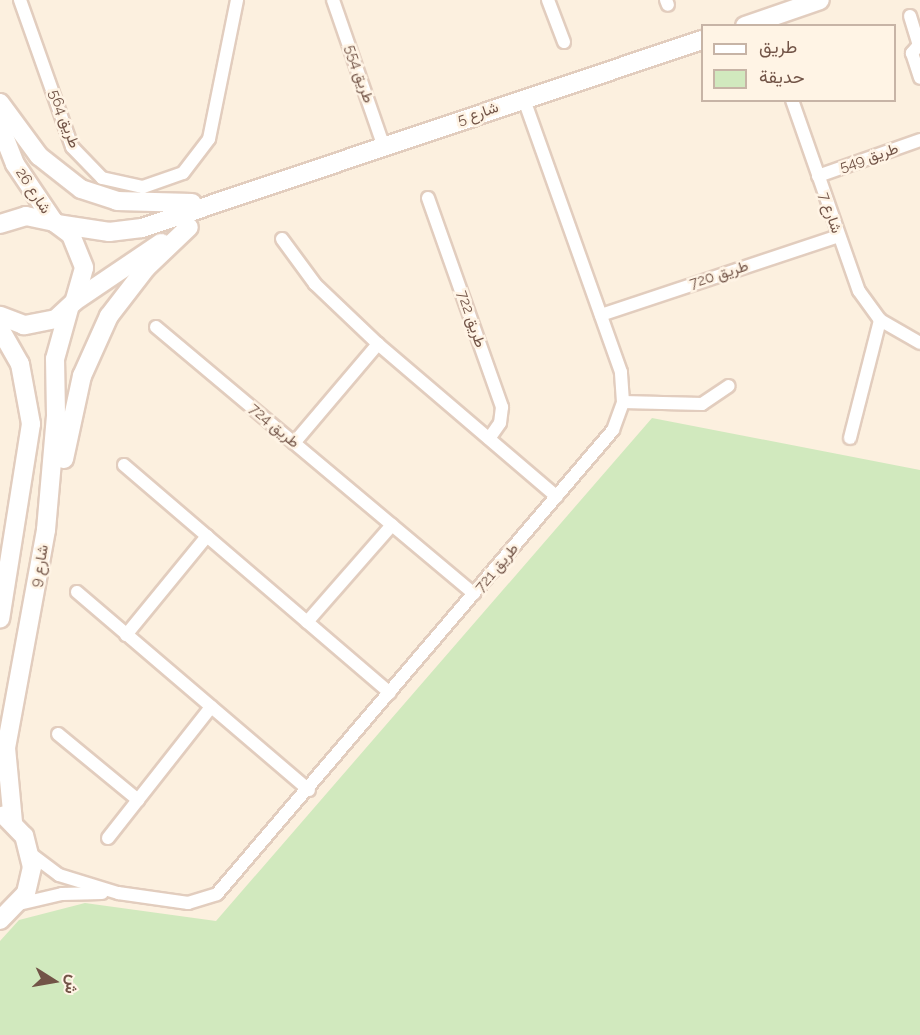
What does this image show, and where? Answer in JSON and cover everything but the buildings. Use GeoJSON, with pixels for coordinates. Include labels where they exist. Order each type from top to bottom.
{"type":"FeatureCollection","features":[{"type":"Feature","properties":{"kind":"main road"},"geometry":{"type":"LineString","coordinates":[[766,22],[820,0]]}},
{"type":"Feature","properties":{"kind":"main road","name":"شارع 5"},"geometry":{"type":"LineString","coordinates":[[0,224],[26,216],[56,223],[126,232],[221,200],[255,192],[701,40]]}},
{"type":"Feature","properties":{"kind":"main road"},"geometry":{"type":"LineString","coordinates":[[0,102],[39,156],[81,189],[159,206],[221,200]]}},
{"type":"Feature","properties":{"kind":"main road","name":"شارع 26"},"geometry":{"type":"LineString","coordinates":[[0,126],[15,164],[56,223],[80,250],[82,286],[71,305]]}},
{"type":"Feature","properties":{"kind":"main road","name":"شارع 5"},"geometry":{"type":"LineString","coordinates":[[0,316],[40,324],[189,227],[255,192]]}},
{"type":"Feature","properties":{"kind":"main road"},"geometry":{"type":"LineString","coordinates":[[46,530],[82,376],[94,343],[126,291],[189,227]]}},
{"type":"Feature","properties":{"kind":"main road","name":"شارع 9"},"geometry":{"type":"LineString","coordinates":[[6,817],[6,748],[46,530],[56,415],[55,359],[71,305]]}},
{"type":"Feature","properties":{"kind":"main road","name":"شارع 9"},"geometry":{"type":"LineString","coordinates":[[0,329],[20,364],[31,424],[0,619]]}},
{"type":"Feature","properties":{"kind":"main road"},"geometry":{"type":"LineString","coordinates":[[0,920],[19,904],[31,880],[31,854],[6,817]]}},
{"type":"Feature","properties":{"kind":"street","name":"طريق 564"},"geometry":{"type":"LineString","coordinates":[[20,0],[72,147],[102,178],[143,187],[183,173],[208,140],[234,1]]}},
{"type":"Feature","properties":{"kind":"street","name":"طريق 554"},"geometry":{"type":"LineString","coordinates":[[333,0],[384,147]]}},
{"type":"Feature","properties":{"kind":"street"},"geometry":{"type":"LineString","coordinates":[[548,0],[564,42]]}},
{"type":"Feature","properties":{"kind":"street"},"geometry":{"type":"LineString","coordinates":[[910,16],[919,43],[912,51],[919,70]]}},
{"type":"Feature","properties":{"kind":"street","name":"طريق 721"},"geometry":{"type":"LineString","coordinates":[[31,854],[59,875],[118,893],[188,903],[217,894],[309,790],[613,430],[623,402],[621,372],[524,99]]}},
{"type":"Feature","properties":{"kind":"street","name":"شارع 7"},"geometry":{"type":"LineString","coordinates":[[793,102],[859,291],[880,320],[920,343]]}},
{"type":"Feature","properties":{"kind":"street","name":"طريق 549"},"geometry":{"type":"LineString","coordinates":[[818,176],[920,140]]}},
{"type":"Feature","properties":{"kind":"street","name":"طريق 722"},"geometry":{"type":"LineString","coordinates":[[428,198],[502,407],[500,423],[489,439]]}},
{"type":"Feature","properties":{"kind":"street","name":"طريق 720"},"geometry":{"type":"LineString","coordinates":[[601,315],[838,236]]}},
{"type":"Feature","properties":{"kind":"street"},"geometry":{"type":"LineString","coordinates":[[282,239],[315,284],[378,344],[557,497]]}},
{"type":"Feature","properties":{"kind":"street"},"geometry":{"type":"LineString","coordinates":[[850,438],[880,320]]}},
{"type":"Feature","properties":{"kind":"street","name":"طريق 724"},"geometry":{"type":"LineString","coordinates":[[156,327],[474,594]]}},
{"type":"Feature","properties":{"kind":"street"},"geometry":{"type":"LineString","coordinates":[[294,443],[378,344]]}},
{"type":"Feature","properties":{"kind":"street"},"geometry":{"type":"LineString","coordinates":[[623,402],[702,404],[729,386]]}},
{"type":"Feature","properties":{"kind":"street"},"geometry":{"type":"LineString","coordinates":[[124,465],[390,693]]}},
{"type":"Feature","properties":{"kind":"street"},"geometry":{"type":"LineString","coordinates":[[308,622],[392,525]]}},
{"type":"Feature","properties":{"kind":"street"},"geometry":{"type":"LineString","coordinates":[[126,635],[207,536]]}},
{"type":"Feature","properties":{"kind":"street"},"geometry":{"type":"LineString","coordinates":[[76,592],[309,790]]}},
{"type":"Feature","properties":{"kind":"street"},"geometry":{"type":"LineString","coordinates":[[108,838],[211,707]]}},
{"type":"Feature","properties":{"kind":"street"},"geometry":{"type":"LineString","coordinates":[[58,734],[138,800]]}},
{"type":"Feature","properties":{"kind":"street","name":"طريق 721"},"geometry":{"type":"LineString","coordinates":[[19,904],[62,894],[118,893]]}},
{"type":"Feature","properties":{"kind":"green space"},"geometry":{"type":"Polygon","coordinates":[[[652,418],[920,470],[920,1035],[0,1035],[0,941],[19,920],[85,903],[216,921],[652,418]]]}}]}
